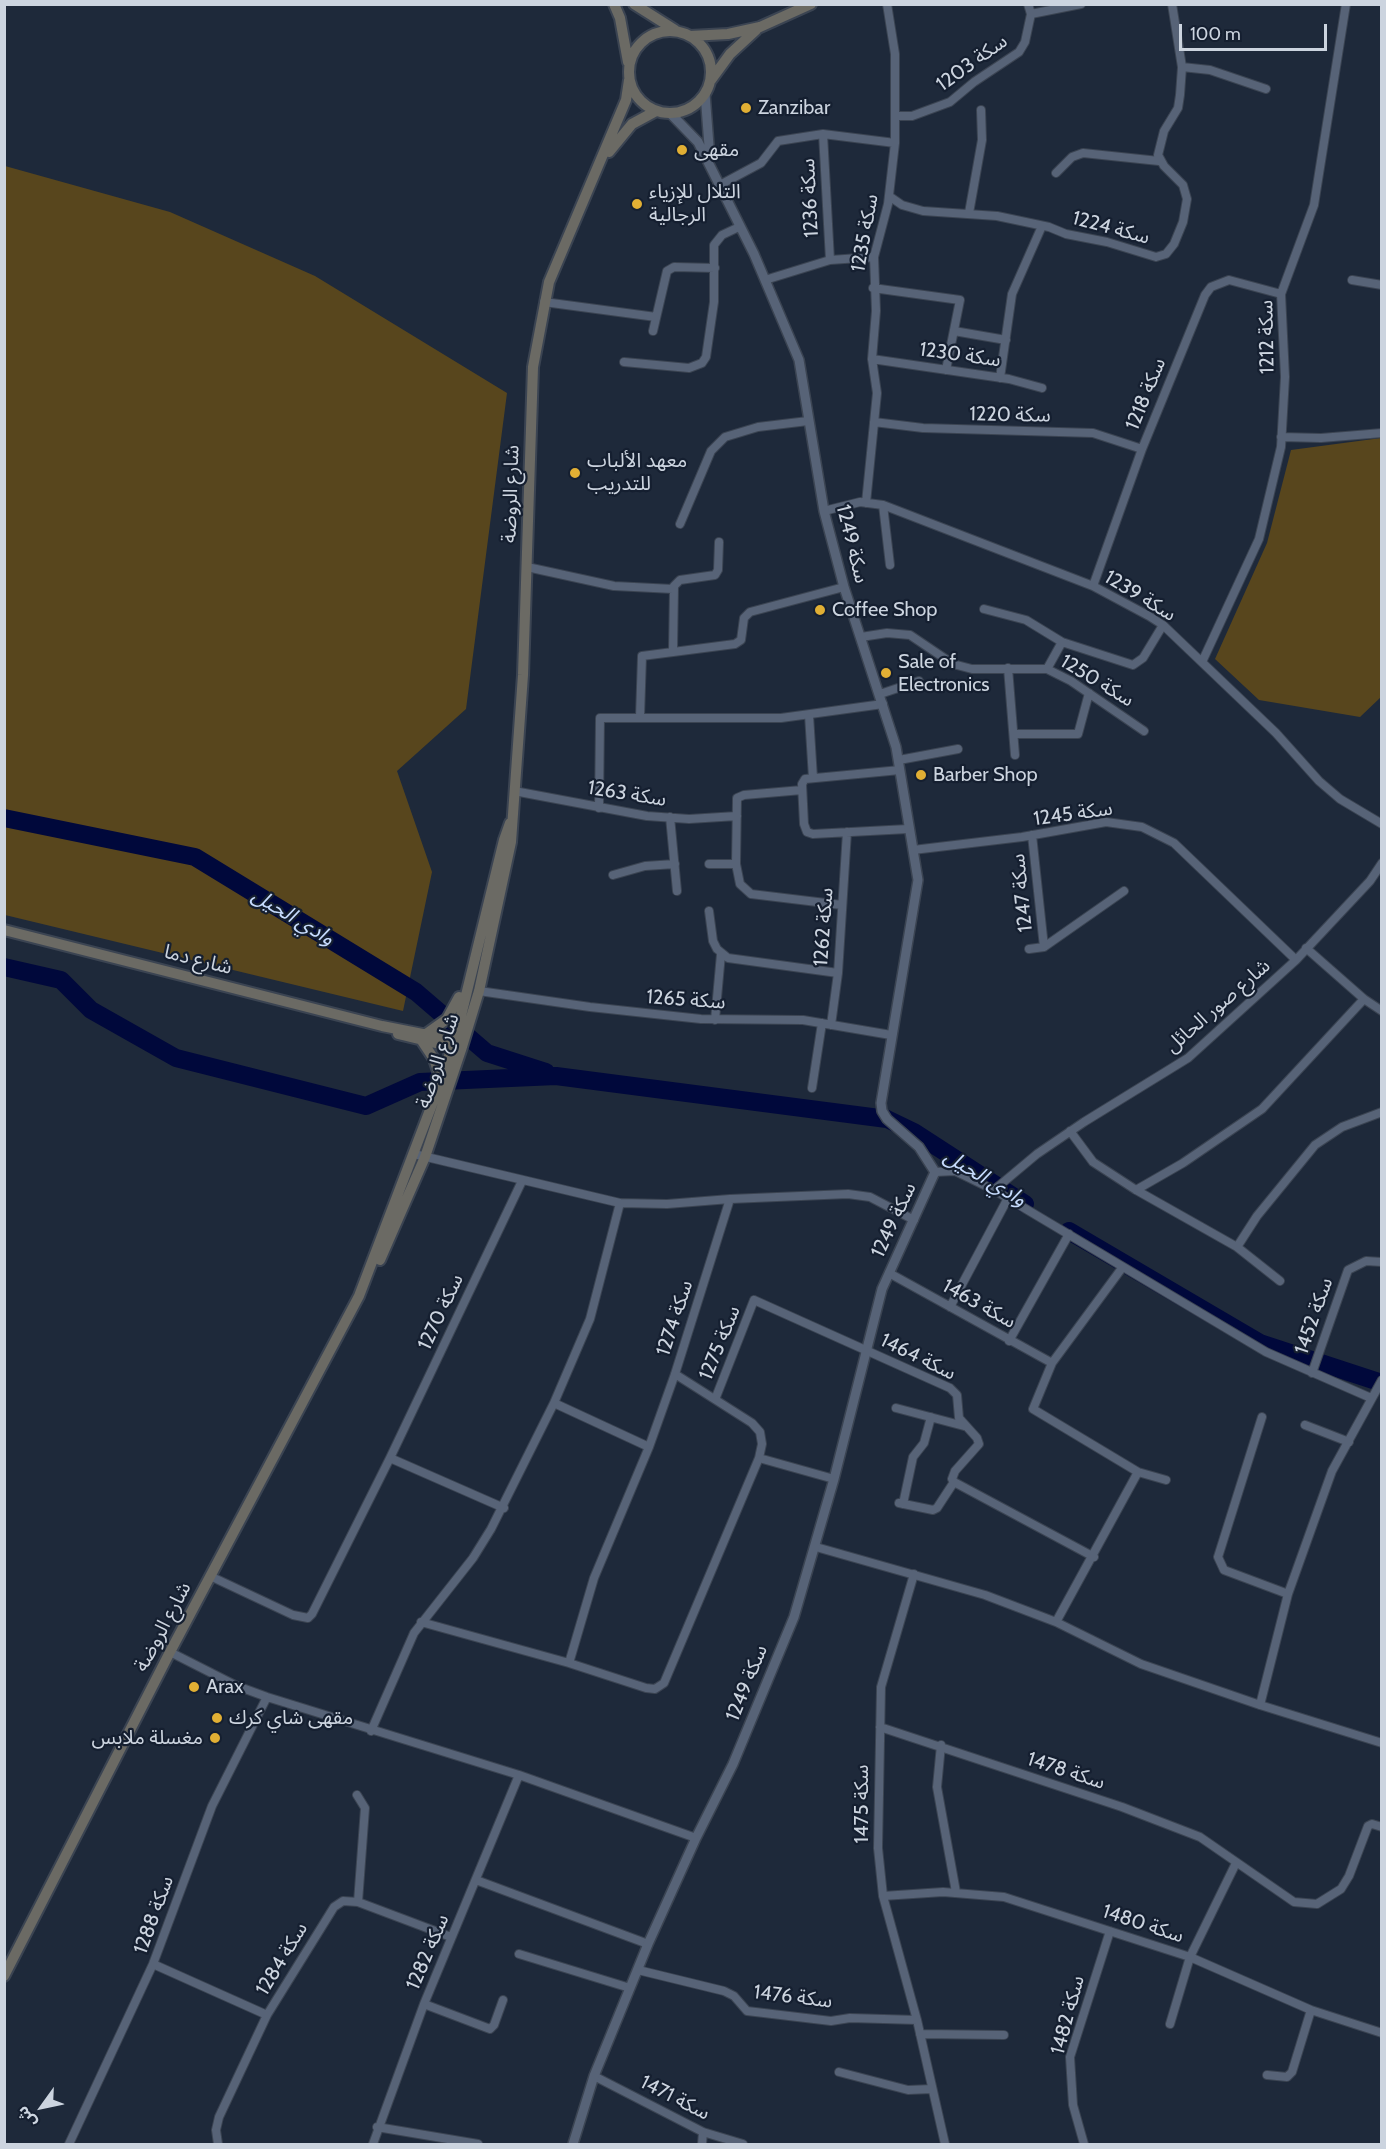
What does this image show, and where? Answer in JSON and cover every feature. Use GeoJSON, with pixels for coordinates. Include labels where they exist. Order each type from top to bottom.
{"type":"FeatureCollection","features":[{"type":"Feature","properties":{"kind":"main road"},"geometry":{"type":"LineString","coordinates":[[614,4],[620,18],[629,80],[639,98],[656,111],[670,113],[684,111],[696,104],[705,93],[710,80],[741,43],[760,27]]}},
{"type":"Feature","properties":{"kind":"main road"},"geometry":{"type":"LineString","coordinates":[[634,4],[690,36],[707,55],[710,80]]}},
{"type":"Feature","properties":{"kind":"main road"},"geometry":{"type":"LineString","coordinates":[[690,36],[728,34],[760,27],[811,4]]}},
{"type":"Feature","properties":{"kind":"main road"},"geometry":{"type":"LineString","coordinates":[[628,65],[633,52],[642,41],[659,32],[678,31]]}},
{"type":"Feature","properties":{"kind":"main road","name":"شارع الروضة"},"geometry":{"type":"LineString","coordinates":[[358,1296],[368,1285],[425,1157],[458,1045],[485,920],[510,824],[519,745],[533,367],[544,302],[564,243],[626,100],[629,80]]}},
{"type":"Feature","properties":{"kind":"main road","name":"شارع الروضة"},"geometry":{"type":"LineString","coordinates":[[594,175],[615,143],[632,124],[656,111]]}},
{"type":"Feature","properties":{"kind":"main road","name":"شارع الروضة"},"geometry":{"type":"LineString","coordinates":[[4,1976],[170,1652],[358,1296],[441,1081],[479,991],[511,842],[510,824]]}},
{"type":"Feature","properties":{"kind":"main road"},"geometry":{"type":"LineString","coordinates":[[441,1081],[424,1037],[443,1023],[456,1006],[473,945],[485,920]]}},
{"type":"Feature","properties":{"kind":"main road","name":"شارع دما"},"geometry":{"type":"LineString","coordinates":[[4,930],[458,1045]]}},
{"type":"Feature","properties":{"kind":"street","name":"سكة 1235"},"geometry":{"type":"LineString","coordinates":[[866,502],[878,393],[872,359],[876,311],[873,288],[874,257],[889,196],[895,144],[895,54],[887,4]]}},
{"type":"Feature","properties":{"kind":"street"},"geometry":{"type":"LineString","coordinates":[[1028,4],[1031,14],[1081,4]]}},
{"type":"Feature","properties":{"kind":"street"},"geometry":{"type":"LineString","coordinates":[[1056,173],[1072,157],[1083,153],[1159,161],[1164,131],[1178,108],[1182,67],[1172,4]]}},
{"type":"Feature","properties":{"kind":"street","name":"سكة 1212"},"geometry":{"type":"LineString","coordinates":[[1202,662],[1259,538],[1281,447],[1285,377],[1281,294],[1314,204],[1346,4]]}},
{"type":"Feature","properties":{"kind":"street","name":"سكة 1203"},"geometry":{"type":"LineString","coordinates":[[895,116],[912,116],[951,102],[974,82],[1013,58],[1025,42],[1031,14]]}},
{"type":"Feature","properties":{"kind":"street"},"geometry":{"type":"LineString","coordinates":[[1182,67],[1210,69],[1266,90]]}},
{"type":"Feature","properties":{"kind":"street","name":"سكة 1249"},"geometry":{"type":"LineString","coordinates":[[705,93],[711,167]]}},
{"type":"Feature","properties":{"kind":"street"},"geometry":{"type":"LineString","coordinates":[[969,213],[982,140],[981,110]]}},
{"type":"Feature","properties":{"kind":"street","name":"سكة 1249"},"geometry":{"type":"LineString","coordinates":[[573,2145],[594,2076],[648,1944],[696,1838],[727,1778],[794,1617],[816,1547],[882,1289],[935,1172],[918,1147],[882,1111],[891,1035],[918,880],[899,765],[880,694],[844,587],[824,511],[799,360],[765,280],[718,186],[711,167],[694,137],[670,113]]}},
{"type":"Feature","properties":{"kind":"street"},"geometry":{"type":"LineString","coordinates":[[718,186],[761,163],[778,141],[823,134],[895,144]]}},
{"type":"Feature","properties":{"kind":"street","name":"سكة 1236"},"geometry":{"type":"LineString","coordinates":[[823,134],[830,260]]}},
{"type":"Feature","properties":{"kind":"street","name":"سكة 1224"},"geometry":{"type":"LineString","coordinates":[[889,196],[902,205],[923,211],[969,213],[1042,226],[1156,257],[1166,254],[1174,244],[1183,222],[1187,199],[1183,185],[1159,161]]}},
{"type":"Feature","properties":{"kind":"street"},"geometry":{"type":"LineString","coordinates":[[1000,378],[1012,294],[1042,226]]}},
{"type":"Feature","properties":{"kind":"street"},"geometry":{"type":"LineString","coordinates":[[624,362],[689,368],[702,363],[706,357],[714,302],[713,249],[716,241],[739,227]]}},
{"type":"Feature","properties":{"kind":"street","name":"سكة 1236"},"geometry":{"type":"LineString","coordinates":[[765,280],[830,260],[874,257]]}},
{"type":"Feature","properties":{"kind":"street"},"geometry":{"type":"LineString","coordinates":[[653,331],[667,271],[675,267],[715,268]]}},
{"type":"Feature","properties":{"kind":"street","name":"سكة 1218"},"geometry":{"type":"LineString","coordinates":[[1093,586],[1142,449],[1205,295],[1211,287],[1228,280],[1281,294]]}},
{"type":"Feature","properties":{"kind":"street"},"geometry":{"type":"LineString","coordinates":[[1352,280],[1382,285]]}},
{"type":"Feature","properties":{"kind":"street"},"geometry":{"type":"LineString","coordinates":[[873,288],[960,300],[946,370]]}},
{"type":"Feature","properties":{"kind":"street"},"geometry":{"type":"LineString","coordinates":[[544,302],[656,317]]}},
{"type":"Feature","properties":{"kind":"street"},"geometry":{"type":"LineString","coordinates":[[954,331],[1006,340]]}},
{"type":"Feature","properties":{"kind":"street","name":"سكة 1230"},"geometry":{"type":"LineString","coordinates":[[872,359],[1000,378],[1042,388]]}},
{"type":"Feature","properties":{"kind":"street"},"geometry":{"type":"LineString","coordinates":[[680,524],[711,451],[725,437],[758,427],[808,421]]}},
{"type":"Feature","properties":{"kind":"street","name":"سكة 1220"},"geometry":{"type":"LineString","coordinates":[[874,422],[923,428],[1093,433],[1142,449]]}},
{"type":"Feature","properties":{"kind":"street"},"geometry":{"type":"LineString","coordinates":[[1281,437],[1321,438],[1382,433]]}},
{"type":"Feature","properties":{"kind":"street","name":"سكة 1239"},"geometry":{"type":"LineString","coordinates":[[824,511],[848,504],[866,502],[883,505],[1093,586],[1163,625],[1276,733],[1315,777],[1340,799],[1382,824]]}},
{"type":"Feature","properties":{"kind":"street"},"geometry":{"type":"LineString","coordinates":[[883,505],[890,565]]}},
{"type":"Feature","properties":{"kind":"street"},"geometry":{"type":"LineString","coordinates":[[673,652],[673,590],[680,580],[715,575],[718,570],[719,542]]}},
{"type":"Feature","properties":{"kind":"street"},"geometry":{"type":"LineString","coordinates":[[527,567],[614,586],[673,590]]}},
{"type":"Feature","properties":{"kind":"street"},"geometry":{"type":"LineString","coordinates":[[640,717],[642,656],[735,644],[741,640],[744,618],[750,612],[844,587]]}},
{"type":"Feature","properties":{"kind":"street"},"geometry":{"type":"LineString","coordinates":[[984,609],[1026,620],[1062,642],[1133,665],[1143,658],[1163,625]]}},
{"type":"Feature","properties":{"kind":"street","name":"سكة 1250"},"geometry":{"type":"LineString","coordinates":[[861,637],[887,633],[910,635],[953,664],[972,669],[1047,669],[1071,681],[1144,731]]}},
{"type":"Feature","properties":{"kind":"street"},"geometry":{"type":"LineString","coordinates":[[1047,669],[1062,642]]}},
{"type":"Feature","properties":{"kind":"street"},"geometry":{"type":"LineString","coordinates":[[1008,668],[1015,755]]}},
{"type":"Feature","properties":{"kind":"street"},"geometry":{"type":"LineString","coordinates":[[880,694],[920,681]]}},
{"type":"Feature","properties":{"kind":"street"},"geometry":{"type":"LineString","coordinates":[[1014,734],[1078,734],[1089,693]]}},
{"type":"Feature","properties":{"kind":"street"},"geometry":{"type":"LineString","coordinates":[[599,808],[600,718],[750,719],[809,715],[883,704]]}},
{"type":"Feature","properties":{"kind":"street"},"geometry":{"type":"LineString","coordinates":[[809,715],[813,778]]}},
{"type":"Feature","properties":{"kind":"street"},"geometry":{"type":"LineString","coordinates":[[909,829],[807,832],[802,790],[804,780],[899,765],[958,749]]}},
{"type":"Feature","properties":{"kind":"street","name":"سكة 1263"},"geometry":{"type":"LineString","coordinates":[[514,790],[599,808],[670,817],[736,816]]}},
{"type":"Feature","properties":{"kind":"street"},"geometry":{"type":"LineString","coordinates":[[802,790],[741,795],[737,798],[736,864],[740,884],[751,894],[842,905]]}},
{"type":"Feature","properties":{"kind":"street"},"geometry":{"type":"LineString","coordinates":[[670,817],[677,891]]}},
{"type":"Feature","properties":{"kind":"street","name":"سكة 1245"},"geometry":{"type":"LineString","coordinates":[[913,850],[1032,836],[1106,822],[1123,823],[1159,833],[1203,869],[1296,960]]}},
{"type":"Feature","properties":{"kind":"street","name":"سكة 1262"},"geometry":{"type":"LineString","coordinates":[[831,1024],[838,973],[847,832]]}},
{"type":"Feature","properties":{"kind":"street","name":"سكة 1247"},"geometry":{"type":"LineString","coordinates":[[1032,836],[1044,946]]}},
{"type":"Feature","properties":{"kind":"street","name":"شارع صور الحائل"},"geometry":{"type":"LineString","coordinates":[[994,1190],[1036,1154],[1188,1058],[1296,960],[1370,881],[1382,863]]}},
{"type":"Feature","properties":{"kind":"street"},"geometry":{"type":"LineString","coordinates":[[613,874],[645,866],[675,864]]}},
{"type":"Feature","properties":{"kind":"street"},"geometry":{"type":"LineString","coordinates":[[710,864],[736,864]]}},
{"type":"Feature","properties":{"kind":"street","name":"سكة 1247"},"geometry":{"type":"LineString","coordinates":[[1029,949],[1044,946],[1124,891]]}},
{"type":"Feature","properties":{"kind":"street"},"geometry":{"type":"LineString","coordinates":[[709,911],[713,941],[721,954],[736,960],[838,973]]}},
{"type":"Feature","properties":{"kind":"street"},"geometry":{"type":"LineString","coordinates":[[1306,948],[1364,999],[1382,1011]]}},
{"type":"Feature","properties":{"kind":"street"},"geometry":{"type":"LineString","coordinates":[[715,1020],[721,954]]}},
{"type":"Feature","properties":{"kind":"street","name":"سكة 1265"},"geometry":{"type":"LineString","coordinates":[[479,991],[590,1007],[715,1020],[788,1019],[891,1035]]}},
{"type":"Feature","properties":{"kind":"street"},"geometry":{"type":"LineString","coordinates":[[1136,1190],[1183,1163],[1262,1108],[1364,999]]}},
{"type":"Feature","properties":{"kind":"street"},"geometry":{"type":"LineString","coordinates":[[812,1088],[822,1023]]}},
{"type":"Feature","properties":{"kind":"street"},"geometry":{"type":"LineString","coordinates":[[1237,1247],[1257,1216],[1316,1145],[1342,1127],[1382,1112]]}},
{"type":"Feature","properties":{"kind":"street"},"geometry":{"type":"LineString","coordinates":[[1070,1131],[1094,1162],[1136,1190],[1237,1247],[1281,1281]]}},
{"type":"Feature","properties":{"kind":"street"},"geometry":{"type":"LineString","coordinates":[[414,1154],[620,1203],[667,1204],[848,1194],[870,1197],[889,1204],[914,1220]]}},
{"type":"Feature","properties":{"kind":"street"},"geometry":{"type":"LineString","coordinates":[[935,1172],[955,1171],[994,1190],[1266,1352],[1371,1398]]}},
{"type":"Feature","properties":{"kind":"street","name":"سكة 1270"},"geometry":{"type":"LineString","coordinates":[[210,1576],[293,1615],[308,1618],[316,1607],[390,1458],[522,1181]]}},
{"type":"Feature","properties":{"kind":"street"},"geometry":{"type":"LineString","coordinates":[[950,1307],[1008,1198]]}},
{"type":"Feature","properties":{"kind":"street","name":"سكة 1274"},"geometry":{"type":"LineString","coordinates":[[569,1663],[594,1578],[650,1447],[730,1199]]}},
{"type":"Feature","properties":{"kind":"street"},"geometry":{"type":"LineString","coordinates":[[371,1731],[405,1650],[421,1622],[473,1558],[504,1508],[554,1402],[590,1319],[620,1203]]}},
{"type":"Feature","properties":{"kind":"street"},"geometry":{"type":"LineString","coordinates":[[1009,1341],[1069,1234]]}},
{"type":"Feature","properties":{"kind":"street","name":"سكة 1452"},"geometry":{"type":"LineString","coordinates":[[1312,1373],[1348,1270],[1366,1261],[1382,1262]]}},
{"type":"Feature","properties":{"kind":"street"},"geometry":{"type":"LineString","coordinates":[[1122,1268],[1052,1363],[1033,1409],[1138,1472],[1166,1480]]}},
{"type":"Feature","properties":{"kind":"street","name":"سكة 1463"},"geometry":{"type":"LineString","coordinates":[[889,1273],[1052,1363]]}},
{"type":"Feature","properties":{"kind":"street","name":"سكة 1464"},"geometry":{"type":"LineString","coordinates":[[754,1300],[950,1388],[957,1395],[959,1418],[977,1438],[979,1444],[955,1471],[952,1479],[954,1482]]}},
{"type":"Feature","properties":{"kind":"street","name":"سكة 1275"},"geometry":{"type":"LineString","coordinates":[[716,1397],[754,1300]]}},
{"type":"Feature","properties":{"kind":"street"},"geometry":{"type":"LineString","coordinates":[[421,1622],[569,1663],[646,1688],[656,1689],[664,1683],[759,1458],[762,1444],[760,1432],[716,1397],[675,1374]]}},
{"type":"Feature","properties":{"kind":"street"},"geometry":{"type":"LineString","coordinates":[[1260,1705],[1288,1594],[1332,1471],[1382,1380]]}},
{"type":"Feature","properties":{"kind":"street"},"geometry":{"type":"LineString","coordinates":[[554,1402],[650,1447]]}},
{"type":"Feature","properties":{"kind":"street"},"geometry":{"type":"LineString","coordinates":[[896,1408],[964,1426]]}},
{"type":"Feature","properties":{"kind":"street"},"geometry":{"type":"LineString","coordinates":[[931,1417],[924,1443],[913,1457],[901,1503],[933,1510],[937,1508],[954,1482],[1094,1557]]}},
{"type":"Feature","properties":{"kind":"street"},"geometry":{"type":"LineString","coordinates":[[1262,1417],[1218,1557],[1224,1570],[1288,1594]]}},
{"type":"Feature","properties":{"kind":"street"},"geometry":{"type":"LineString","coordinates":[[1305,1425],[1349,1442]]}},
{"type":"Feature","properties":{"kind":"street"},"geometry":{"type":"LineString","coordinates":[[390,1458],[504,1508]]}},
{"type":"Feature","properties":{"kind":"street"},"geometry":{"type":"LineString","coordinates":[[759,1458],[834,1479]]}},
{"type":"Feature","properties":{"kind":"street"},"geometry":{"type":"LineString","coordinates":[[1056,1622],[1094,1557],[1138,1472]]}},
{"type":"Feature","properties":{"kind":"street"},"geometry":{"type":"LineString","coordinates":[[816,1547],[985,1595],[1056,1622],[1141,1664],[1260,1705],[1382,1743]]}},
{"type":"Feature","properties":{"kind":"street","name":"سكة 1475"},"geometry":{"type":"LineString","coordinates":[[914,1574],[881,1687],[878,1848],[883,1896],[917,2020],[945,2145]]}},
{"type":"Feature","properties":{"kind":"street"},"geometry":{"type":"LineString","coordinates":[[170,1652],[237,1686],[267,1697],[519,1775],[696,1838]]}},
{"type":"Feature","properties":{"kind":"street","name":"سكة 1288"},"geometry":{"type":"LineString","coordinates":[[69,2145],[153,1964],[212,1806],[267,1697]]}},
{"type":"Feature","properties":{"kind":"street","name":"سكة 1478"},"geometry":{"type":"LineString","coordinates":[[880,1727],[941,1745],[1042,1782],[1122,1807],[1200,1837],[1294,1902],[1317,1904],[1341,1888],[1349,1876],[1368,1826],[1372,1824],[1382,1827]]}},
{"type":"Feature","properties":{"kind":"street"},"geometry":{"type":"LineString","coordinates":[[941,1745],[937,1787],[956,1892]]}},
{"type":"Feature","properties":{"kind":"street","name":"سكة 1282"},"geometry":{"type":"LineString","coordinates":[[373,2145],[377,2127],[424,2004],[519,1775]]}},
{"type":"Feature","properties":{"kind":"street"},"geometry":{"type":"LineString","coordinates":[[357,1795],[365,1808],[358,1902],[452,1937]]}},
{"type":"Feature","properties":{"kind":"street"},"geometry":{"type":"LineString","coordinates":[[1170,2024],[1190,1956],[1236,1863]]}},
{"type":"Feature","properties":{"kind":"street"},"geometry":{"type":"LineString","coordinates":[[476,1880],[648,1944]]}},
{"type":"Feature","properties":{"kind":"street","name":"سكة 1480"},"geometry":{"type":"LineString","coordinates":[[883,1896],[956,1892],[1004,1896],[1190,1956],[1311,2010],[1382,2033]]}},
{"type":"Feature","properties":{"kind":"street","name":"سكة 1284"},"geometry":{"type":"LineString","coordinates":[[218,2145],[216,2130],[219,2117],[267,2016],[334,1907],[343,1901],[358,1902]]}},
{"type":"Feature","properties":{"kind":"street","name":"سكة 1482"},"geometry":{"type":"LineString","coordinates":[[1084,2145],[1073,2105],[1070,2057],[1110,1930]]}},
{"type":"Feature","properties":{"kind":"street"},"geometry":{"type":"LineString","coordinates":[[519,1954],[630,1988]]}},
{"type":"Feature","properties":{"kind":"street"},"geometry":{"type":"LineString","coordinates":[[153,1964],[267,2016]]}},
{"type":"Feature","properties":{"kind":"street","name":"سكة 1476"},"geometry":{"type":"LineString","coordinates":[[638,1970],[724,1991],[734,1996],[747,2011],[831,2021],[850,2018],[917,2020]]}},
{"type":"Feature","properties":{"kind":"street"},"geometry":{"type":"LineString","coordinates":[[424,2004],[489,2029],[494,2025],[503,2000]]}},
{"type":"Feature","properties":{"kind":"street"},"geometry":{"type":"LineString","coordinates":[[1267,2074],[1287,2077],[1292,2072],[1311,2010]]}},
{"type":"Feature","properties":{"kind":"street"},"geometry":{"type":"LineString","coordinates":[[920,2034],[1004,2035]]}},
{"type":"Feature","properties":{"kind":"street"},"geometry":{"type":"LineString","coordinates":[[839,2072],[908,2090],[933,2089]]}},
{"type":"Feature","properties":{"kind":"street","name":"سكة 1471"},"geometry":{"type":"LineString","coordinates":[[594,2076],[703,2132],[742,2145]]}},
{"type":"Feature","properties":{"kind":"street"},"geometry":{"type":"LineString","coordinates":[[377,2127],[478,2145]]}},
{"type":"Feature","properties":{"kind":"street"},"geometry":{"type":"LineString","coordinates":[[702,2145],[703,2132]]}},
{"type":"Feature","properties":{"kind":"shaded area"},"geometry":{"type":"Polygon","coordinates":[[[5,166],[170,212],[315,276],[507,393],[466,709],[397,771],[432,872],[403,1011],[5,915],[5,166]]]}},
{"type":"Feature","properties":{"kind":"shaded area"},"geometry":{"type":"Polygon","coordinates":[[[1381,438],[1381,697],[1360,717],[1259,700],[1215,659],[1267,543],[1291,450],[1381,438]]]}},
{"type":"Feature","properties":{"kind":"waterway","name":"وادي الحيل"},"geometry":{"type":"LineString","coordinates":[[4,818],[195,857],[416,992],[487,1053],[546,1072]]}},
{"type":"Feature","properties":{"kind":"waterway","name":"وادي الحيل"},"geometry":{"type":"LineString","coordinates":[[4,967],[61,980],[91,1010],[176,1058],[366,1106],[420,1082],[556,1076],[887,1119],[914,1132],[1025,1204]]}},
{"type":"Feature","properties":{"kind":"waterway","name":"وادي الحيل"},"geometry":{"type":"LineString","coordinates":[[1069,1231],[1260,1343],[1382,1383]]}},
{"type":"Feature","properties":{"kind":"place","name":"Zanzibar"},"geometry":{"type":"Point","coordinates":[746,108]}},
{"type":"Feature","properties":{"kind":"place","name":"مقهى"},"geometry":{"type":"Point","coordinates":[682,150]}},
{"type":"Feature","properties":{"kind":"place","name":"التلال للإزياء الرجالية"},"geometry":{"type":"Point","coordinates":[637,204]}},
{"type":"Feature","properties":{"kind":"place","name":"معهد الألباب للتدريب"},"geometry":{"type":"Point","coordinates":[575,473]}},
{"type":"Feature","properties":{"kind":"place","name":"Coffee Shop"},"geometry":{"type":"Point","coordinates":[820,610]}},
{"type":"Feature","properties":{"kind":"place","name":"Sale of Electronics"},"geometry":{"type":"Point","coordinates":[886,673]}},
{"type":"Feature","properties":{"kind":"place","name":"Barber Shop"},"geometry":{"type":"Point","coordinates":[921,775]}},
{"type":"Feature","properties":{"kind":"place","name":"Arax"},"geometry":{"type":"Point","coordinates":[194,1687]}},
{"type":"Feature","properties":{"kind":"place","name":"مقهى شاي كرك"},"geometry":{"type":"Point","coordinates":[217,1718]}},
{"type":"Feature","properties":{"kind":"place","name":"مغسلة ملابس"},"geometry":{"type":"Point","coordinates":[215,1738]}}]}
